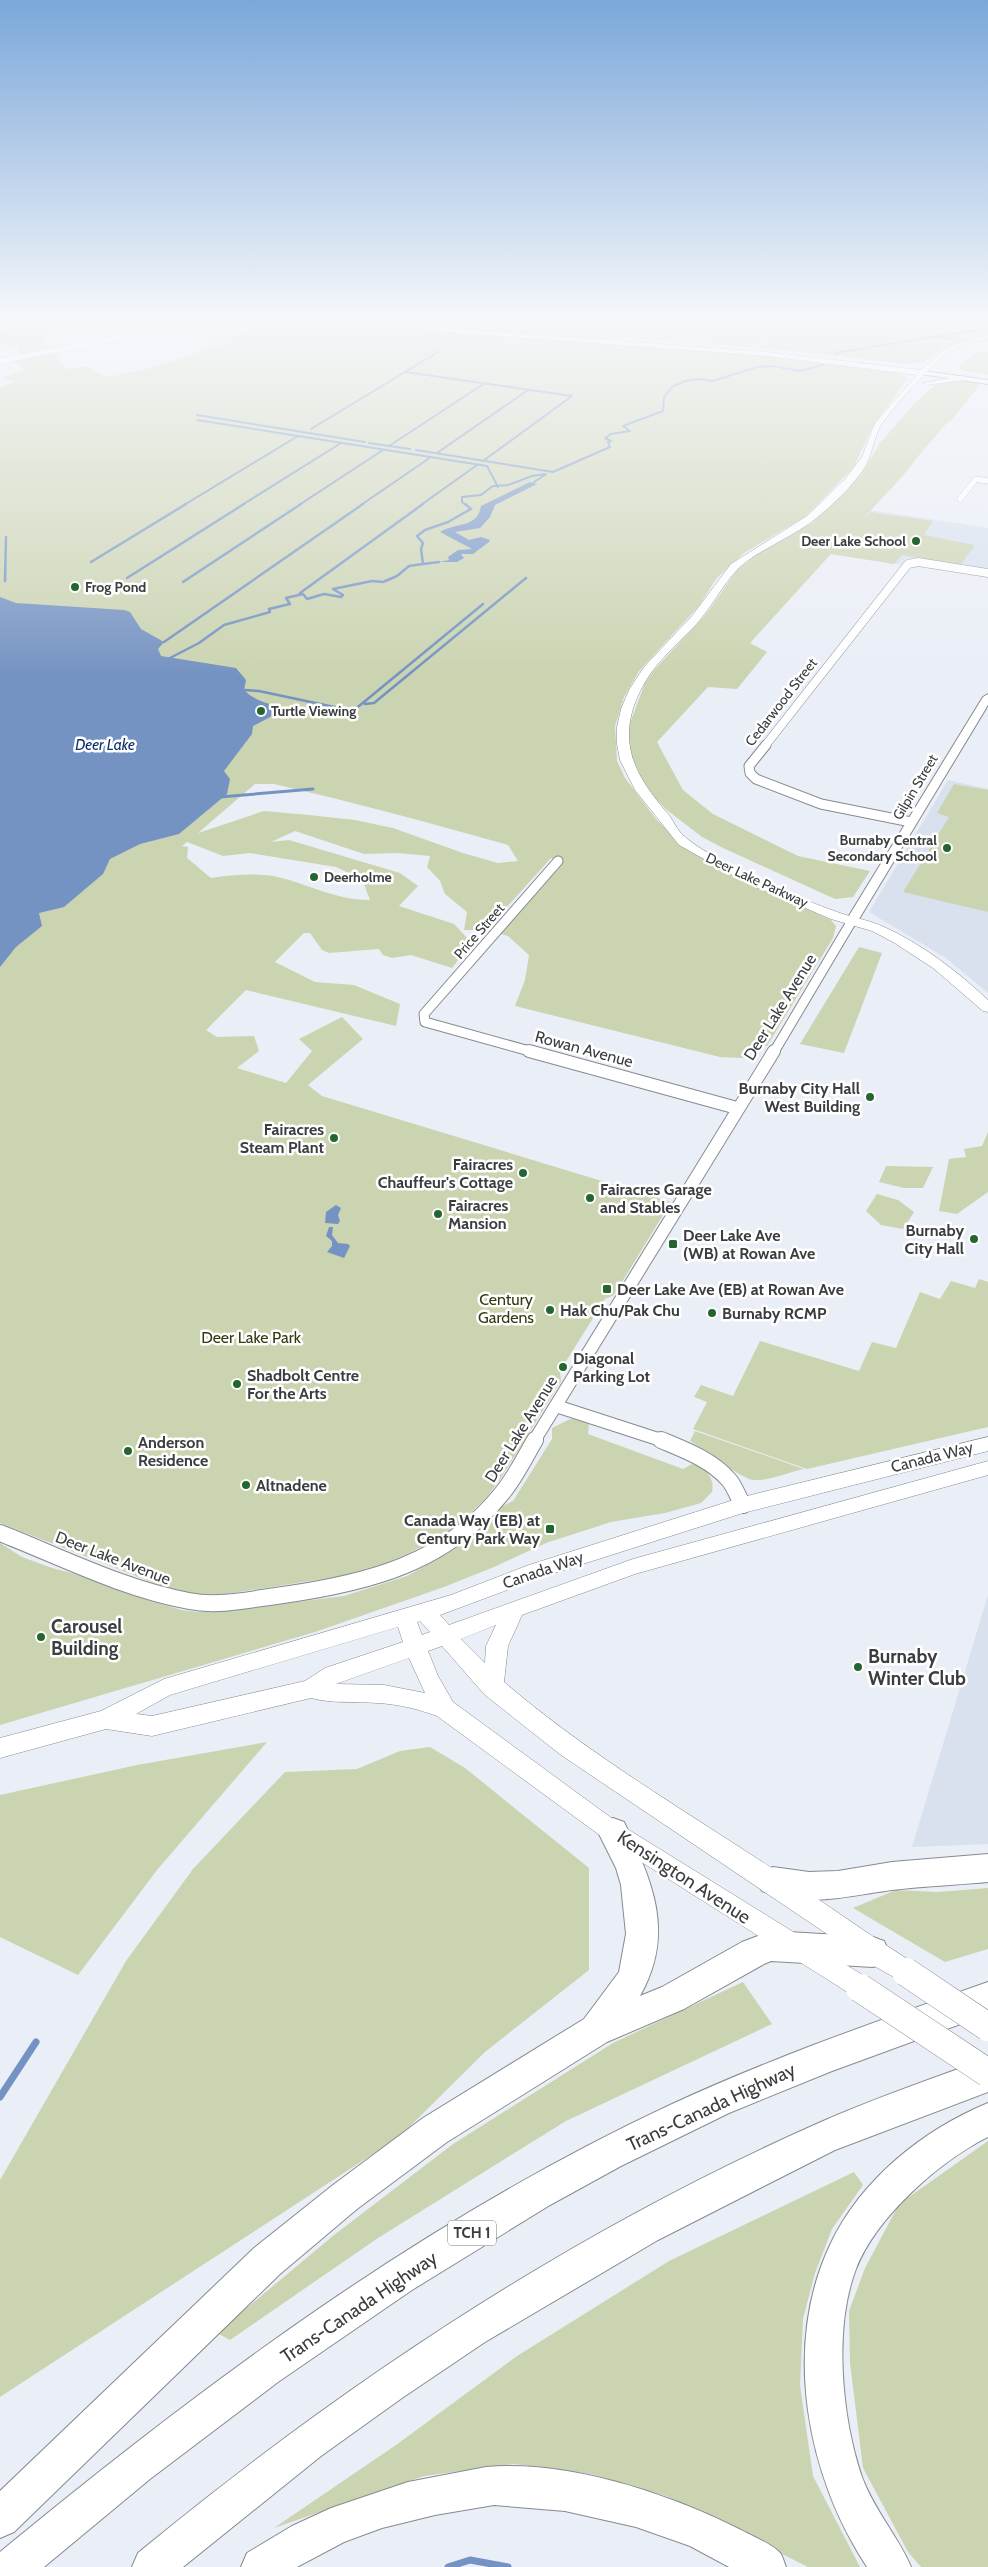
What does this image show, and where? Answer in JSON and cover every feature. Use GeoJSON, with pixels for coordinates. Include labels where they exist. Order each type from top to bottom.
{"type":"FeatureCollection","features":[{"type":"Feature","properties":{"kind":"highway"},"geometry":{"type":"LineString","coordinates":[[595,2031],[624,1994],[637,1967],[641,1950],[642,1918],[639,1897],[632,1869],[614,1832]]}},
{"type":"Feature","properties":{"kind":"highway"},"geometry":{"type":"LineString","coordinates":[[773,1881],[809,1886],[838,1885],[892,1876],[988,1868]]}},
{"type":"Feature","properties":{"kind":"highway"},"geometry":{"type":"LineString","coordinates":[[0,2518],[267,2261],[345,2197],[436,2130],[595,2031],[673,1998],[753,1953],[771,1946],[873,1952]]}},
{"type":"Feature","properties":{"kind":"highway","name":"Trans-Canada Highway"},"geometry":{"type":"LineString","coordinates":[[13,2567],[136,2466],[268,2368],[393,2281],[554,2184],[679,2118],[802,2065],[988,1998]]}},
{"type":"Feature","properties":{"kind":"highway"},"geometry":{"type":"LineString","coordinates":[[152,2567],[289,2456],[413,2368],[583,2262],[712,2192],[825,2138],[988,2074]]}},
{"type":"Feature","properties":{"kind":"highway"},"geometry":{"type":"LineString","coordinates":[[891,2567],[880,2553],[838,2467],[824,2404],[824,2353],[830,2305],[844,2256],[866,2219],[889,2190],[925,2157],[988,2120]]}},
{"type":"Feature","properties":{"kind":"highway"},"geometry":{"type":"LineString","coordinates":[[261,2567],[285,2550],[357,2518],[433,2495],[493,2486],[590,2495],[646,2510],[704,2532],[766,2567]]}},
{"type":"Feature","properties":{"kind":"main road","name":"Deer Lake Parkway"},"geometry":{"type":"LineString","coordinates":[[874,436],[860,468],[813,516],[746,558],[724,576],[703,610],[659,655],[634,691],[621,739],[624,758],[638,788],[670,825],[686,831],[740,861],[840,905],[853,919],[904,944],[943,968],[988,1008]]}},
{"type":"Feature","properties":{"kind":"main road","name":"Deer Lake Parkway"},"geometry":{"type":"LineString","coordinates":[[874,439],[877,436]]}},
{"type":"Feature","properties":{"kind":"main road","name":"Canada Way"},"geometry":{"type":"LineString","coordinates":[[0,1748],[106,1719],[164,1688],[415,1615],[536,1571],[742,1505],[988,1444]]}},
{"type":"Feature","properties":{"kind":"main road","name":"Canada Way"},"geometry":{"type":"LineString","coordinates":[[106,1719],[152,1726],[311,1689],[333,1674],[444,1637],[514,1609],[633,1566],[988,1468]]}},
{"type":"Feature","properties":{"kind":"main road"},"geometry":{"type":"LineString","coordinates":[[492,1688],[497,1646],[514,1609]]}},
{"type":"Feature","properties":{"kind":"main road"},"geometry":{"type":"LineString","coordinates":[[415,1615],[444,1637],[492,1688],[548,1734],[773,1881],[828,1922],[988,2027]]}},
{"type":"Feature","properties":{"kind":"main road","name":"Kensington Avenue"},"geometry":{"type":"LineString","coordinates":[[415,1615],[416,1647],[428,1679],[445,1710],[614,1832],[860,1988],[988,2074]]}},
{"type":"Feature","properties":{"kind":"main road"},"geometry":{"type":"LineString","coordinates":[[311,1689],[330,1694],[358,1693],[404,1696],[445,1710]]}},
{"type":"Feature","properties":{"kind":"street"},"geometry":{"type":"LineString","coordinates":[[960,499],[976,479],[988,481]]}},
{"type":"Feature","properties":{"kind":"street","name":"Cedarwood Street"},"geometry":{"type":"LineString","coordinates":[[911,822],[815,802],[761,782],[752,776],[749,770],[751,763],[908,564],[918,562],[988,573]]}},
{"type":"Feature","properties":{"kind":"street","name":"Gilpin Street"},"geometry":{"type":"LineString","coordinates":[[853,919],[988,697]]}},
{"type":"Feature","properties":{"kind":"street","name":"Price Street"},"geometry":{"type":"LineString","coordinates":[[424,1020],[424,1014],[558,861]]}},
{"type":"Feature","properties":{"kind":"street","name":"Deer Lake Avenue"},"geometry":{"type":"LineString","coordinates":[[0,1533],[151,1593],[191,1602],[220,1603],[356,1584],[392,1572],[416,1561],[443,1545],[480,1517],[504,1491],[737,1108],[814,987],[853,919]]}},
{"type":"Feature","properties":{"kind":"street","name":"Rowan Avenue"},"geometry":{"type":"LineString","coordinates":[[424,1020],[431,1025],[737,1108]]}},
{"type":"Feature","properties":{"kind":"street"},"geometry":{"type":"LineString","coordinates":[[556,1406],[661,1441],[698,1456],[730,1482],[742,1505]]}},
{"type":"Feature","properties":{"kind":"shaded area","name":"Deer Lake School"},"geometry":{"type":"Polygon","coordinates":[[[871,510],[988,528],[988,571],[906,558],[901,565],[831,554],[871,510]]]}},
{"type":"Feature","properties":{"kind":"shaded area","name":"Burnaby Central Secondary School"},"geometry":{"type":"Polygon","coordinates":[[[948,780],[988,789],[988,993],[946,958],[869,912],[948,780]]]}},
{"type":"Feature","properties":{"kind":"shaded area"},"geometry":{"type":"Polygon","coordinates":[[[988,1595],[988,1844],[912,1847],[988,1595]]]}},
{"type":"Feature","properties":{"kind":"green space","name":"Deer Lake Park"},"geometry":{"type":"Polygon","coordinates":[[[0,436],[868,436],[854,467],[806,516],[744,553],[716,579],[699,606],[639,671],[624,697],[615,726],[617,761],[625,778],[656,819],[671,834],[717,868],[831,920],[836,926],[833,938],[767,1046],[753,1043],[743,1058],[720,1057],[515,1006],[525,980],[529,955],[508,936],[501,934],[561,863],[551,858],[486,930],[464,930],[467,912],[445,894],[440,881],[427,867],[430,856],[397,853],[364,854],[295,831],[271,842],[289,840],[400,873],[418,886],[399,906],[454,924],[467,938],[464,952],[452,968],[411,955],[392,958],[383,955],[379,949],[329,953],[322,950],[310,933],[304,933],[275,962],[315,982],[354,985],[400,1004],[396,1026],[246,990],[206,1030],[217,1037],[254,1036],[259,1051],[237,1068],[286,1083],[312,1051],[299,1039],[342,1017],[363,1039],[308,1085],[322,1096],[671,1202],[614,1295],[605,1299],[560,1371],[561,1381],[501,1478],[485,1499],[461,1522],[439,1538],[386,1563],[342,1576],[226,1594],[195,1594],[159,1585],[0,1523],[0,436]],[[255,784],[198,833],[264,811],[355,820],[393,828],[463,853],[498,863],[518,861],[508,845],[274,784],[255,784]],[[187,842],[182,846],[188,847],[187,858],[211,878],[242,875],[273,876],[344,897],[370,900],[362,879],[336,867],[250,853],[223,856],[187,842]]]}},
{"type":"Feature","properties":{"kind":"green space"},"geometry":{"type":"Polygon","coordinates":[[[886,436],[936,436],[863,519],[871,512],[933,521],[924,535],[975,545],[961,564],[902,555],[894,564],[831,554],[750,643],[767,652],[737,689],[708,687],[657,742],[683,790],[713,814],[798,856],[870,871],[853,897],[835,899],[702,837],[667,810],[652,795],[634,768],[628,738],[630,723],[645,683],[655,669],[707,613],[736,571],[756,555],[811,523],[824,512],[865,468],[886,436]]]}},
{"type":"Feature","properties":{"kind":"green space"},"geometry":{"type":"Polygon","coordinates":[[[954,784],[988,790],[988,912],[903,892],[949,817],[937,813],[954,784]]]}},
{"type":"Feature","properties":{"kind":"green space"},"geometry":{"type":"Polygon","coordinates":[[[859,947],[882,953],[844,1053],[800,1044],[859,947]]]}},
{"type":"Feature","properties":{"kind":"green space"},"geometry":{"type":"Polygon","coordinates":[[[988,1132],[988,1192],[957,1214],[939,1211],[949,1159],[966,1157],[964,1149],[982,1146],[988,1132]]]}},
{"type":"Feature","properties":{"kind":"green space"},"geometry":{"type":"Polygon","coordinates":[[[886,1166],[933,1167],[923,1188],[904,1188],[879,1182],[886,1166]]]}},
{"type":"Feature","properties":{"kind":"green space"},"geometry":{"type":"Polygon","coordinates":[[[877,1194],[898,1200],[914,1212],[903,1229],[881,1225],[866,1211],[877,1194]]]}},
{"type":"Feature","properties":{"kind":"green space"},"geometry":{"type":"Polygon","coordinates":[[[979,1279],[988,1282],[988,1427],[807,1469],[693,1429],[707,1402],[694,1397],[701,1385],[733,1396],[760,1341],[859,1371],[872,1342],[896,1348],[920,1292],[940,1299],[951,1281],[975,1288],[979,1279]]]}},
{"type":"Feature","properties":{"kind":"green space"},"geometry":{"type":"Polygon","coordinates":[[[570,1419],[583,1420],[589,1424],[588,1434],[683,1469],[694,1463],[702,1468],[711,1478],[712,1492],[701,1503],[665,1513],[611,1522],[546,1543],[444,1587],[315,1632],[0,1725],[0,1543],[22,1557],[52,1568],[91,1578],[150,1601],[182,1610],[198,1612],[234,1610],[344,1596],[407,1576],[455,1549],[478,1530],[500,1507],[513,1501],[552,1439],[552,1428],[570,1419]]]}},
{"type":"Feature","properties":{"kind":"green space"},"geometry":{"type":"Polygon","coordinates":[[[695,1431],[804,1469],[766,1479],[748,1479],[690,1441],[695,1431]]]}},
{"type":"Feature","properties":{"kind":"green space"},"geometry":{"type":"Polygon","coordinates":[[[267,1742],[157,1870],[78,1975],[0,1937],[0,1795],[137,1765],[267,1742]]]}},
{"type":"Feature","properties":{"kind":"green space"},"geometry":{"type":"Polygon","coordinates":[[[430,1747],[465,1768],[589,1868],[589,1970],[485,2052],[399,2137],[0,2397],[0,2180],[126,1961],[193,1869],[285,1772],[357,1769],[400,1751],[430,1747]]]}},
{"type":"Feature","properties":{"kind":"green space"},"geometry":{"type":"Polygon","coordinates":[[[988,1888],[988,1949],[945,1962],[853,1908],[896,1890],[938,1892],[988,1888]]]}},
{"type":"Feature","properties":{"kind":"green space"},"geometry":{"type":"Polygon","coordinates":[[[743,1982],[772,2024],[566,2121],[378,2238],[230,2340],[217,2333],[334,2235],[453,2144],[613,2043],[743,1982]]]}},
{"type":"Feature","properties":{"kind":"green space"},"geometry":{"type":"Polygon","coordinates":[[[988,2141],[988,2567],[921,2567],[908,2552],[863,2468],[850,2363],[849,2311],[865,2268],[899,2204],[988,2141]]]}},
{"type":"Feature","properties":{"kind":"green space"},"geometry":{"type":"Polygon","coordinates":[[[854,2172],[863,2185],[832,2229],[815,2273],[803,2319],[800,2385],[813,2476],[860,2567],[808,2567],[666,2496],[591,2474],[514,2464],[424,2476],[274,2528],[396,2445],[517,2356],[669,2261],[854,2172]]]}},
{"type":"Feature","properties":{"kind":"water"},"geometry":{"type":"Polygon","coordinates":[[[530,482],[537,484],[495,505],[490,517],[480,528],[455,532],[469,540],[481,537],[490,540],[489,542],[473,554],[461,554],[464,558],[457,562],[439,562],[449,560],[448,557],[458,550],[472,549],[440,532],[470,522],[479,513],[481,506],[530,482]]]}},
{"type":"Feature","properties":{"kind":"water","name":"Deer Lake"},"geometry":{"type":"Polygon","coordinates":[[[0,597],[16,603],[124,610],[130,612],[141,629],[164,642],[158,649],[161,656],[236,668],[246,680],[244,690],[248,694],[256,699],[279,707],[276,714],[253,726],[252,734],[224,771],[230,779],[227,794],[179,834],[140,844],[110,859],[103,874],[64,907],[39,913],[42,926],[16,947],[0,967],[0,597]]]}},
{"type":"Feature","properties":{"kind":"water"},"geometry":{"type":"Polygon","coordinates":[[[336,1205],[341,1208],[338,1215],[340,1221],[338,1224],[325,1223],[326,1212],[336,1205]]]}},
{"type":"Feature","properties":{"kind":"water"},"geometry":{"type":"Polygon","coordinates":[[[329,1227],[333,1227],[332,1235],[338,1243],[350,1246],[344,1258],[327,1252],[332,1246],[332,1241],[326,1236],[329,1227]]]}},
{"type":"Feature","properties":{"kind":"waterway"},"geometry":{"type":"LineString","coordinates":[[184,505],[298,436]]}},
{"type":"Feature","properties":{"kind":"waterway"},"geometry":{"type":"LineString","coordinates":[[298,436],[431,457]]}},
{"type":"Feature","properties":{"kind":"waterway"},"geometry":{"type":"LineString","coordinates":[[326,436],[365,442]]}},
{"type":"Feature","properties":{"kind":"waterway"},"geometry":{"type":"LineString","coordinates":[[389,446],[405,436]]}},
{"type":"Feature","properties":{"kind":"waterway"},"geometry":{"type":"LineString","coordinates":[[437,453],[462,436]]}},
{"type":"Feature","properties":{"kind":"waterway"},"geometry":{"type":"LineString","coordinates":[[483,461],[518,436]]}},
{"type":"Feature","properties":{"kind":"waterway"},"geometry":{"type":"LineString","coordinates":[[483,461],[553,472],[610,447],[608,442],[611,441],[605,438],[608,436]]}},
{"type":"Feature","properties":{"kind":"waterway"},"geometry":{"type":"LineString","coordinates":[[242,505],[341,443]]}},
{"type":"Feature","properties":{"kind":"waterway"},"geometry":{"type":"LineString","coordinates":[[369,443],[389,446]]}},
{"type":"Feature","properties":{"kind":"waterway"},"geometry":{"type":"LineString","coordinates":[[389,446],[410,449]]}},
{"type":"Feature","properties":{"kind":"waterway"},"geometry":{"type":"LineString","coordinates":[[299,505],[383,450]]}},
{"type":"Feature","properties":{"kind":"waterway"},"geometry":{"type":"LineString","coordinates":[[416,450],[483,461]]}},
{"type":"Feature","properties":{"kind":"waterway"},"geometry":{"type":"LineString","coordinates":[[361,505],[431,457]]}},
{"type":"Feature","properties":{"kind":"waterway"},"geometry":{"type":"LineString","coordinates":[[431,457],[487,466],[497,486]]}},
{"type":"Feature","properties":{"kind":"waterway"},"geometry":{"type":"LineString","coordinates":[[421,505],[477,465]]}},
{"type":"Feature","properties":{"kind":"waterway"},"geometry":{"type":"LineString","coordinates":[[497,486],[508,485],[532,476],[546,474]]}},
{"type":"Feature","properties":{"kind":"waterway"},"geometry":{"type":"LineString","coordinates":[[534,482],[545,475]]}},
{"type":"Feature","properties":{"kind":"waterway"},"geometry":{"type":"LineString","coordinates":[[466,505],[462,502],[462,497],[481,495],[493,486],[497,486]]}},
{"type":"Feature","properties":{"kind":"waterway"},"geometry":{"type":"LineString","coordinates":[[91,562],[186,504]]}},
{"type":"Feature","properties":{"kind":"waterway"},"geometry":{"type":"LineString","coordinates":[[127,578],[244,504]]}},
{"type":"Feature","properties":{"kind":"waterway"},"geometry":{"type":"LineString","coordinates":[[183,582],[301,504]]}},
{"type":"Feature","properties":{"kind":"waterway"},"geometry":{"type":"LineString","coordinates":[[164,642],[363,504]]}},
{"type":"Feature","properties":{"kind":"waterway"},"geometry":{"type":"LineString","coordinates":[[300,593],[423,504]]}},
{"type":"Feature","properties":{"kind":"waterway"},"geometry":{"type":"LineString","coordinates":[[423,564],[421,549],[423,543],[417,536],[425,530],[448,522],[471,509],[465,504]]}},
{"type":"Feature","properties":{"kind":"waterway"},"geometry":{"type":"LineString","coordinates":[[5,581],[6,537]]}},
{"type":"Feature","properties":{"kind":"waterway"},"geometry":{"type":"LineString","coordinates":[[423,564],[439,562]]}},
{"type":"Feature","properties":{"kind":"waterway"},"geometry":{"type":"LineString","coordinates":[[168,659],[199,643],[224,625],[270,612],[269,609],[290,604],[286,598],[303,594],[307,599],[324,594],[341,597],[343,595],[333,589],[372,581],[383,582],[397,576],[409,566],[423,564]]}},
{"type":"Feature","properties":{"kind":"waterway"},"geometry":{"type":"LineString","coordinates":[[365,704],[374,703],[526,578]]}},
{"type":"Feature","properties":{"kind":"waterway"},"geometry":{"type":"LineString","coordinates":[[244,690],[259,691],[353,711],[483,604]]}},
{"type":"Feature","properties":{"kind":"waterway"},"geometry":{"type":"LineString","coordinates":[[220,797],[313,789]]}},
{"type":"Feature","properties":{"kind":"waterway"},"geometry":{"type":"LineString","coordinates":[[0,2097],[36,2042]]}},
{"type":"Feature","properties":{"kind":"waterway"},"geometry":{"type":"LineString","coordinates":[[448,2567],[470,2560],[508,2567]]}},
{"type":"Feature","properties":{"kind":"place","name":"Deer Lake School"},"geometry":{"type":"Point","coordinates":[916,541]}},
{"type":"Feature","properties":{"kind":"place","name":"Frog Pond"},"geometry":{"type":"Point","coordinates":[75,587]}},
{"type":"Feature","properties":{"kind":"place","name":"Turtle Viewing"},"geometry":{"type":"Point","coordinates":[261,711]}},
{"type":"Feature","properties":{"kind":"place","name":"Burnaby Central Secondary School"},"geometry":{"type":"Point","coordinates":[947,848]}},
{"type":"Feature","properties":{"kind":"place","name":"Deerholme"},"geometry":{"type":"Point","coordinates":[314,877]}},
{"type":"Feature","properties":{"kind":"place","name":"Burnaby City Hall West Building"},"geometry":{"type":"Point","coordinates":[870,1097]}},
{"type":"Feature","properties":{"kind":"place","name":"Fairacres Steam Plant"},"geometry":{"type":"Point","coordinates":[334,1138]}},
{"type":"Feature","properties":{"kind":"place","name":"Fairacres Chauffeur's Cottage"},"geometry":{"type":"Point","coordinates":[523,1173]}},
{"type":"Feature","properties":{"kind":"place","name":"Fairacres Garage and Stables"},"geometry":{"type":"Point","coordinates":[590,1198]}},
{"type":"Feature","properties":{"kind":"place","name":"Fairacres Mansion"},"geometry":{"type":"Point","coordinates":[438,1214]}},
{"type":"Feature","properties":{"kind":"place","name":"Burnaby City Hall"},"geometry":{"type":"Point","coordinates":[974,1239]}},
{"type":"Feature","properties":{"kind":"place","name":"Deer Lake Ave (WB) at Rowan Ave"},"geometry":{"type":"Point","coordinates":[673,1244]}},
{"type":"Feature","properties":{"kind":"place","name":"Deer Lake Ave (EB) at Rowan Ave"},"geometry":{"type":"Point","coordinates":[607,1289]}},
{"type":"Feature","properties":{"kind":"place","name":"Hak Chu/Pak Chu"},"geometry":{"type":"Point","coordinates":[550,1310]}},
{"type":"Feature","properties":{"kind":"place","name":"Burnaby RCMP"},"geometry":{"type":"Point","coordinates":[712,1313]}},
{"type":"Feature","properties":{"kind":"place","name":"Diagonal Parking Lot"},"geometry":{"type":"Point","coordinates":[563,1367]}},
{"type":"Feature","properties":{"kind":"place","name":"Shadbolt Centre For the Arts"},"geometry":{"type":"Point","coordinates":[237,1384]}},
{"type":"Feature","properties":{"kind":"place","name":"Anderson Residence"},"geometry":{"type":"Point","coordinates":[128,1451]}},
{"type":"Feature","properties":{"kind":"place","name":"Altnadene"},"geometry":{"type":"Point","coordinates":[246,1485]}},
{"type":"Feature","properties":{"kind":"place","name":"Canada Way (EB) at Century Park Way"},"geometry":{"type":"Point","coordinates":[550,1529]}},
{"type":"Feature","properties":{"kind":"place","name":"Carousel Building"},"geometry":{"type":"Point","coordinates":[41,1637]}},
{"type":"Feature","properties":{"kind":"place","name":"Burnaby Winter Club"},"geometry":{"type":"Point","coordinates":[858,1667]}},
{"type":"Feature","properties":{"kind":"park label","name":"Century Gardens"},"geometry":{"type":"Point","coordinates":[506,1308]}}]}
